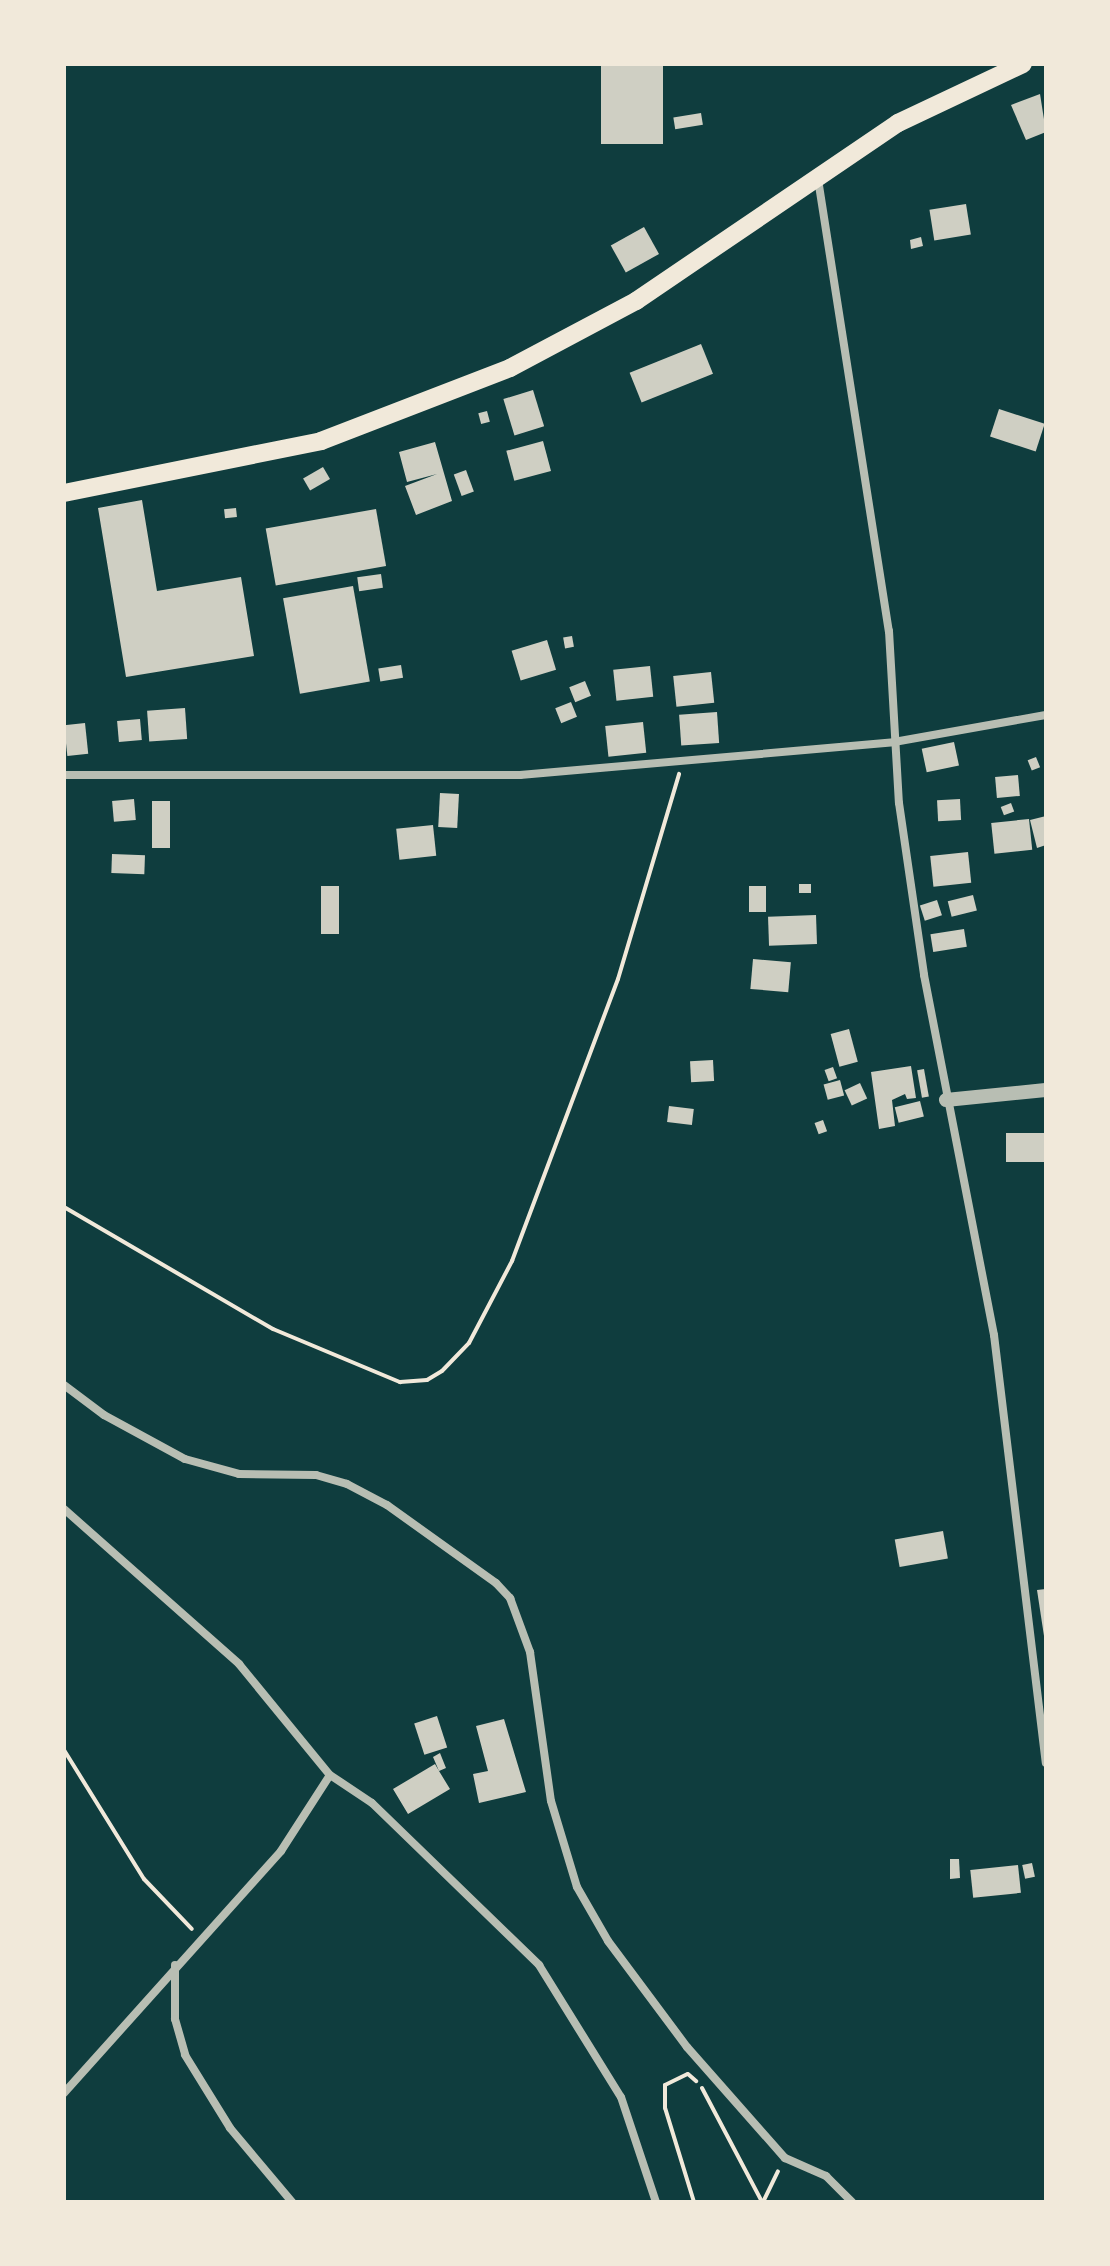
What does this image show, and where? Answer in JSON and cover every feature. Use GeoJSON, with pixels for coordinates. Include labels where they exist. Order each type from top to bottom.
{"type":"FeatureCollection","features":[{"type":"Feature","properties":{"kind":"highway"},"geometry":{"type":"LineString","coordinates":[[64,493],[321,441],[472,386],[636,301],[817,174],[950,95],[1023,64]]}},
{"type":"Feature","properties":{"kind":"street"},"geometry":{"type":"LineString","coordinates":[[817,174],[889,631],[894,742],[946,1100],[994,1335],[1046,1763]]}},
{"type":"Feature","properties":{"kind":"street"},"geometry":{"type":"LineString","coordinates":[[64,775],[520,775],[894,742],[1046,715]]}},
{"type":"Feature","properties":{"kind":"street"},"geometry":{"type":"LineString","coordinates":[[946,1100],[1046,1090]]}},
{"type":"Feature","properties":{"kind":"street"},"geometry":{"type":"LineString","coordinates":[[64,1385],[104,1415],[185,1459],[239,1474],[316,1475],[347,1484],[432,1535],[496,1583],[510,1598],[530,1652],[551,1801],[577,1887],[608,1941],[687,2047],[785,2158],[826,2176],[852,2202]]}},
{"type":"Feature","properties":{"kind":"street"},"geometry":{"type":"LineString","coordinates":[[64,1509],[239,1664],[330,1775],[372,1803],[539,1965],[621,2097],[656,2202]]}},
{"type":"Feature","properties":{"kind":"street"},"geometry":{"type":"LineString","coordinates":[[64,2093],[175,1964],[198,1943],[281,1851],[330,1775]]}},
{"type":"Feature","properties":{"kind":"street"},"geometry":{"type":"LineString","coordinates":[[175,1964],[175,2019],[185,2055],[230,2128],[292,2202]]}},
{"type":"Feature","properties":{"kind":"path"},"geometry":{"type":"LineString","coordinates":[[64,1207],[273,1329],[400,1382],[427,1380],[442,1371],[469,1343],[512,1261],[618,979],[683,761]]}},
{"type":"Feature","properties":{"kind":"path"},"geometry":{"type":"LineString","coordinates":[[64,1750],[144,1879],[190,1924],[198,1943]]}},
{"type":"Feature","properties":{"kind":"path"},"geometry":{"type":"LineString","coordinates":[[694,2202],[665,2108],[665,2085],[688,2074],[722,2121],[762,2202]]}},
{"type":"Feature","properties":{"kind":"path"},"geometry":{"type":"LineString","coordinates":[[762,2202],[785,2158]]}},
{"type":"Feature","properties":{"kind":"building"},"geometry":{"type":"Polygon","coordinates":[[[601,64],[663,64],[663,144],[601,144],[601,64]]]}},
{"type":"Feature","properties":{"kind":"building"},"geometry":{"type":"Polygon","coordinates":[[[1040,94],[1046,132],[1026,140],[1011,105],[1040,94]]]}},
{"type":"Feature","properties":{"kind":"building"},"geometry":{"type":"Polygon","coordinates":[[[701,113],[703,125],[675,129],[673,117],[701,113]]]}},
{"type":"Feature","properties":{"kind":"building"},"geometry":{"type":"Polygon","coordinates":[[[966,204],[971,235],[934,240],[929,210],[966,204]]]}},
{"type":"Feature","properties":{"kind":"building"},"geometry":{"type":"Polygon","coordinates":[[[644,227],[659,254],[626,273],[611,245],[644,227]]]}},
{"type":"Feature","properties":{"kind":"building"},"geometry":{"type":"Polygon","coordinates":[[[921,237],[923,246],[911,249],[910,240],[921,237]]]}},
{"type":"Feature","properties":{"kind":"building"},"geometry":{"type":"Polygon","coordinates":[[[701,344],[713,374],[642,403],[630,373],[701,344]]]}},
{"type":"Feature","properties":{"kind":"building"},"geometry":{"type":"Polygon","coordinates":[[[533,390],[544,426],[514,435],[503,399],[533,390]]]}},
{"type":"Feature","properties":{"kind":"building"},"geometry":{"type":"Polygon","coordinates":[[[999,409],[1045,424],[1036,451],[990,437],[999,409]]]}},
{"type":"Feature","properties":{"kind":"building"},"geometry":{"type":"Polygon","coordinates":[[[487,411],[490,422],[481,424],[478,413],[487,411]]]}},
{"type":"Feature","properties":{"kind":"building"},"geometry":{"type":"Polygon","coordinates":[[[543,441],[551,471],[514,481],[506,451],[543,441]]]}},
{"type":"Feature","properties":{"kind":"building"},"geometry":{"type":"Polygon","coordinates":[[[435,442],[452,501],[416,515],[405,486],[437,474],[407,482],[399,452],[435,442]]]}},
{"type":"Feature","properties":{"kind":"building"},"geometry":{"type":"Polygon","coordinates":[[[323,467],[330,479],[310,491],[303,478],[323,467]]]}},
{"type":"Feature","properties":{"kind":"building"},"geometry":{"type":"Polygon","coordinates":[[[466,470],[474,492],[462,496],[454,474],[466,470]]]}},
{"type":"Feature","properties":{"kind":"building"},"geometry":{"type":"Polygon","coordinates":[[[142,500],[157,591],[241,577],[254,656],[126,677],[98,508],[142,500]]]}},
{"type":"Feature","properties":{"kind":"building"},"geometry":{"type":"Polygon","coordinates":[[[236,508],[237,517],[225,518],[224,509],[236,508]]]}},
{"type":"Feature","properties":{"kind":"building"},"geometry":{"type":"Polygon","coordinates":[[[376,509],[386,566],[276,586],[266,528],[376,509]]]}},
{"type":"Feature","properties":{"kind":"building"},"geometry":{"type":"Polygon","coordinates":[[[381,574],[383,588],[359,591],[357,577],[381,574]]]}},
{"type":"Feature","properties":{"kind":"building"},"geometry":{"type":"Polygon","coordinates":[[[353,586],[370,682],[300,694],[283,598],[353,586]]]}},
{"type":"Feature","properties":{"kind":"building"},"geometry":{"type":"Polygon","coordinates":[[[572,636],[574,647],[565,648],[563,638],[572,636]]]}},
{"type":"Feature","properties":{"kind":"building"},"geometry":{"type":"Polygon","coordinates":[[[547,640],[556,670],[521,680],[512,651],[547,640]]]}},
{"type":"Feature","properties":{"kind":"building"},"geometry":{"type":"Polygon","coordinates":[[[401,665],[403,678],[380,681],[378,669],[401,665]]]}},
{"type":"Feature","properties":{"kind":"building"},"geometry":{"type":"Polygon","coordinates":[[[650,666],[653,697],[616,701],[613,670],[650,666]]]}},
{"type":"Feature","properties":{"kind":"building"},"geometry":{"type":"Polygon","coordinates":[[[711,672],[714,703],[676,707],[673,676],[711,672]]]}},
{"type":"Feature","properties":{"kind":"building"},"geometry":{"type":"Polygon","coordinates":[[[585,681],[591,696],[575,702],[569,687],[585,681]]]}},
{"type":"Feature","properties":{"kind":"building"},"geometry":{"type":"Polygon","coordinates":[[[571,702],[577,717],[561,723],[555,708],[571,702]]]}},
{"type":"Feature","properties":{"kind":"building"},"geometry":{"type":"Polygon","coordinates":[[[185,708],[187,739],[149,742],[147,711],[185,708]]]}},
{"type":"Feature","properties":{"kind":"building"},"geometry":{"type":"Polygon","coordinates":[[[717,712],[719,743],[681,746],[679,715],[717,712]]]}},
{"type":"Feature","properties":{"kind":"building"},"geometry":{"type":"Polygon","coordinates":[[[140,719],[142,740],[119,742],[117,721],[140,719]]]}},
{"type":"Feature","properties":{"kind":"building"},"geometry":{"type":"Polygon","coordinates":[[[643,722],[646,753],[608,757],[605,726],[643,722]]]}},
{"type":"Feature","properties":{"kind":"building"},"geometry":{"type":"Polygon","coordinates":[[[85,723],[88,754],[67,756],[64,725],[85,723]]]}},
{"type":"Feature","properties":{"kind":"building"},"geometry":{"type":"Polygon","coordinates":[[[954,742],[959,765],[927,772],[922,749],[954,742]]]}},
{"type":"Feature","properties":{"kind":"building"},"geometry":{"type":"Polygon","coordinates":[[[1036,757],[1040,767],[1032,771],[1028,760],[1036,757]]]}},
{"type":"Feature","properties":{"kind":"building"},"geometry":{"type":"Polygon","coordinates":[[[1018,775],[1020,796],[997,798],[995,777],[1018,775]]]}},
{"type":"Feature","properties":{"kind":"building"},"geometry":{"type":"Polygon","coordinates":[[[440,793],[459,794],[457,828],[438,827],[440,793]]]}},
{"type":"Feature","properties":{"kind":"building"},"geometry":{"type":"Polygon","coordinates":[[[134,799],[136,820],[114,822],[112,801],[134,799]]]}},
{"type":"Feature","properties":{"kind":"building"},"geometry":{"type":"Polygon","coordinates":[[[960,799],[961,820],[938,821],[937,800],[960,799]]]}},
{"type":"Feature","properties":{"kind":"building"},"geometry":{"type":"Polygon","coordinates":[[[152,801],[170,801],[170,848],[152,848],[152,801]]]}},
{"type":"Feature","properties":{"kind":"building"},"geometry":{"type":"Polygon","coordinates":[[[1011,803],[1014,811],[1004,815],[1001,807],[1011,803]]]}},
{"type":"Feature","properties":{"kind":"building"},"geometry":{"type":"Polygon","coordinates":[[[1046,816],[1046,845],[1037,848],[1030,820],[1046,816]]]}},
{"type":"Feature","properties":{"kind":"building"},"geometry":{"type":"Polygon","coordinates":[[[1029,819],[1032,850],[994,854],[991,823],[1029,819]]]}},
{"type":"Feature","properties":{"kind":"building"},"geometry":{"type":"Polygon","coordinates":[[[433,825],[436,856],[399,860],[396,829],[433,825]]]}},
{"type":"Feature","properties":{"kind":"building"},"geometry":{"type":"Polygon","coordinates":[[[968,852],[971,883],[933,887],[930,856],[968,852]]]}},
{"type":"Feature","properties":{"kind":"building"},"geometry":{"type":"Polygon","coordinates":[[[112,854],[145,855],[144,874],[111,873],[112,854]]]}},
{"type":"Feature","properties":{"kind":"building"},"geometry":{"type":"Polygon","coordinates":[[[799,884],[811,884],[811,893],[799,893],[799,884]]]}},
{"type":"Feature","properties":{"kind":"building"},"geometry":{"type":"Polygon","coordinates":[[[321,886],[339,886],[339,934],[321,934],[321,886]]]}},
{"type":"Feature","properties":{"kind":"building"},"geometry":{"type":"Polygon","coordinates":[[[749,886],[766,886],[766,912],[749,912],[749,886]]]}},
{"type":"Feature","properties":{"kind":"building"},"geometry":{"type":"Polygon","coordinates":[[[973,895],[977,911],[952,917],[948,901],[973,895]]]}},
{"type":"Feature","properties":{"kind":"building"},"geometry":{"type":"Polygon","coordinates":[[[937,900],[942,915],[925,921],[920,906],[937,900]]]}},
{"type":"Feature","properties":{"kind":"building"},"geometry":{"type":"Polygon","coordinates":[[[816,915],[817,944],[769,946],[768,917],[816,915]]]}},
{"type":"Feature","properties":{"kind":"building"},"geometry":{"type":"Polygon","coordinates":[[[964,929],[967,947],[933,952],[930,934],[964,929]]]}},
{"type":"Feature","properties":{"kind":"building"},"geometry":{"type":"Polygon","coordinates":[[[753,959],[791,962],[788,992],[750,989],[753,959]]]}},
{"type":"Feature","properties":{"kind":"building"},"geometry":{"type":"Polygon","coordinates":[[[849,1029],[858,1062],[839,1067],[831,1034],[849,1029]]]}},
{"type":"Feature","properties":{"kind":"building"},"geometry":{"type":"Polygon","coordinates":[[[713,1060],[714,1081],[691,1082],[690,1061],[713,1060]]]}},
{"type":"Feature","properties":{"kind":"building"},"geometry":{"type":"Polygon","coordinates":[[[911,1066],[916,1098],[907,1099],[905,1094],[892,1100],[895,1126],[879,1129],[871,1072],[911,1066]]]}},
{"type":"Feature","properties":{"kind":"building"},"geometry":{"type":"Polygon","coordinates":[[[833,1067],[837,1078],[829,1081],[825,1070],[833,1067]]]}},
{"type":"Feature","properties":{"kind":"building"},"geometry":{"type":"Polygon","coordinates":[[[924,1069],[929,1097],[922,1098],[917,1070],[924,1069]]]}},
{"type":"Feature","properties":{"kind":"building"},"geometry":{"type":"Polygon","coordinates":[[[840,1080],[844,1095],[828,1100],[824,1084],[840,1080]]]}},
{"type":"Feature","properties":{"kind":"building"},"geometry":{"type":"Polygon","coordinates":[[[860,1083],[867,1098],[852,1106],[845,1090],[860,1083]]]}},
{"type":"Feature","properties":{"kind":"building"},"geometry":{"type":"Polygon","coordinates":[[[920,1101],[924,1117],[899,1123],[895,1107],[920,1101]]]}},
{"type":"Feature","properties":{"kind":"building"},"geometry":{"type":"Polygon","coordinates":[[[669,1106],[694,1109],[692,1125],[667,1122],[669,1106]]]}},
{"type":"Feature","properties":{"kind":"building"},"geometry":{"type":"Polygon","coordinates":[[[823,1120],[827,1131],[819,1134],[815,1123],[823,1120]]]}},
{"type":"Feature","properties":{"kind":"building"},"geometry":{"type":"Polygon","coordinates":[[[1006,1133],[1046,1133],[1046,1162],[1006,1162],[1006,1133]]]}},
{"type":"Feature","properties":{"kind":"building"},"geometry":{"type":"Polygon","coordinates":[[[943,1531],[948,1559],[900,1567],[895,1540],[943,1531]]]}},
{"type":"Feature","properties":{"kind":"building"},"geometry":{"type":"Polygon","coordinates":[[[1046,1589],[1046,1636],[1044,1636],[1037,1590],[1046,1589]]]}},
{"type":"Feature","properties":{"kind":"building"},"geometry":{"type":"Polygon","coordinates":[[[437,1716],[447,1747],[424,1755],[414,1723],[437,1716]]]}},
{"type":"Feature","properties":{"kind":"building"},"geometry":{"type":"Polygon","coordinates":[[[504,1719],[526,1792],[479,1803],[473,1774],[488,1771],[476,1726],[504,1719]]]}},
{"type":"Feature","properties":{"kind":"building"},"geometry":{"type":"Polygon","coordinates":[[[440,1753],[446,1768],[439,1771],[433,1757],[440,1753]]]}},
{"type":"Feature","properties":{"kind":"building"},"geometry":{"type":"Polygon","coordinates":[[[435,1764],[450,1789],[408,1814],[393,1789],[435,1764]]]}},
{"type":"Feature","properties":{"kind":"building"},"geometry":{"type":"Polygon","coordinates":[[[950,1859],[959,1859],[960,1878],[950,1879],[950,1859]]]}},
{"type":"Feature","properties":{"kind":"building"},"geometry":{"type":"Polygon","coordinates":[[[1032,1863],[1035,1877],[1025,1879],[1022,1865],[1032,1863]]]}},
{"type":"Feature","properties":{"kind":"building"},"geometry":{"type":"Polygon","coordinates":[[[1018,1865],[1021,1893],[973,1898],[970,1870],[1018,1865]]]}}]}
